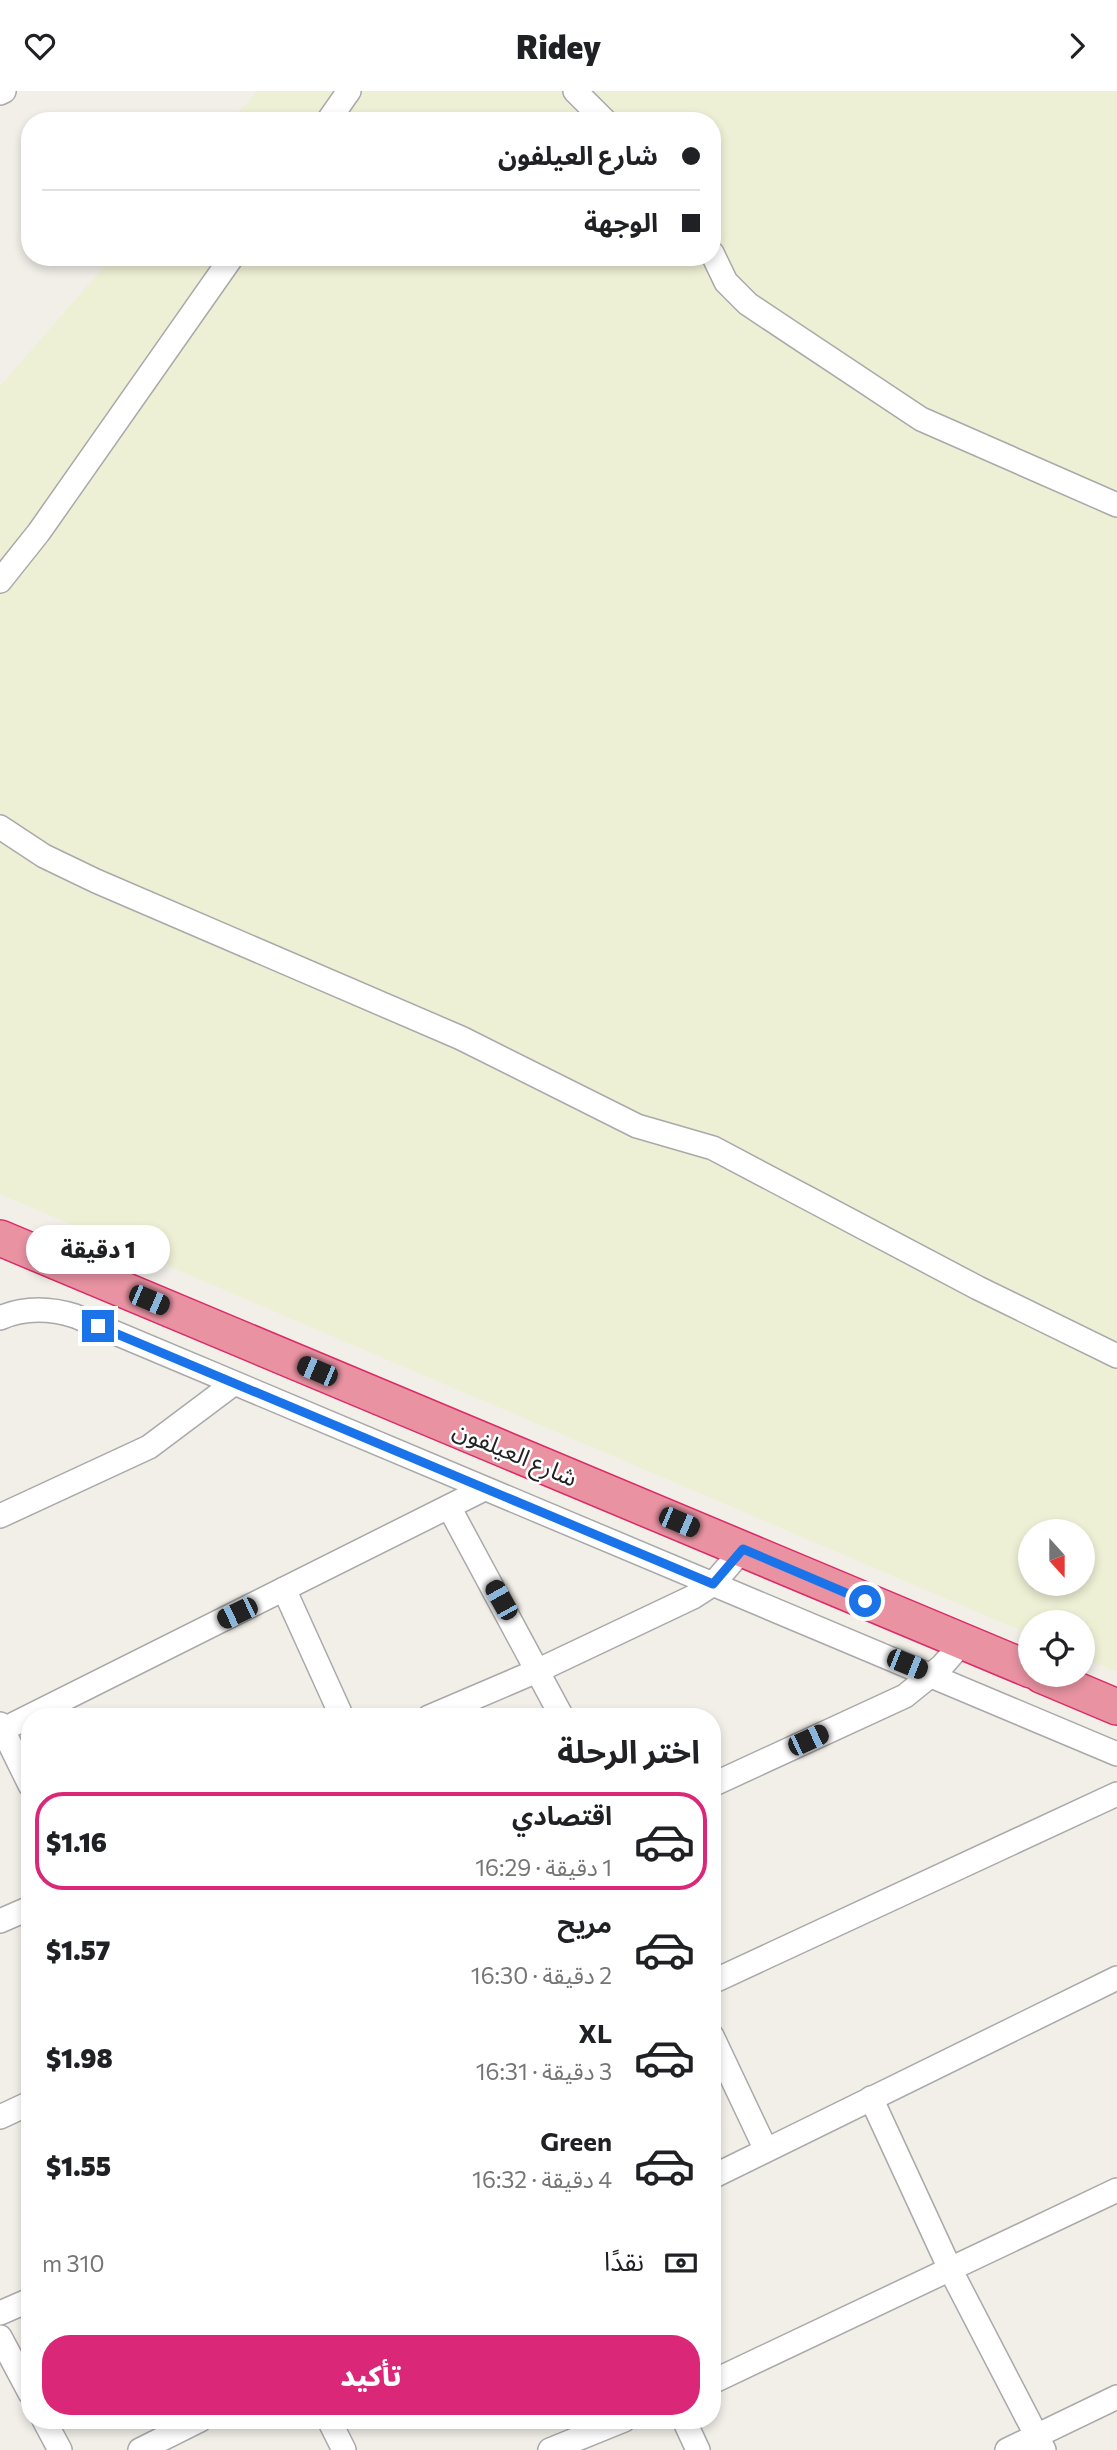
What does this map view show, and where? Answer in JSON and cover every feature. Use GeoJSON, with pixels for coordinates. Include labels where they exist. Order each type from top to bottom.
{"type":"FeatureCollection","features":[{"type":"Feature","properties":{"kind":"highway","name":"شارع العيلفون"},"geometry":{"type":"LineString","coordinates":[[0,1238],[1018,1665]]}},
{"type":"Feature","properties":{"kind":"highway"},"geometry":{"type":"LineString","coordinates":[[1070,1687],[1117,1707]]}},
{"type":"Feature","properties":{"kind":"street"},"geometry":{"type":"LineString","coordinates":[[334,112],[349,91]]}},
{"type":"Feature","properties":{"kind":"street"},"geometry":{"type":"LineString","coordinates":[[575,91],[595,112]]}},
{"type":"Feature","properties":{"kind":"street"},"geometry":{"type":"LineString","coordinates":[[0,581],[39,532],[226,266]]}},
{"type":"Feature","properties":{"kind":"street"},"geometry":{"type":"LineString","coordinates":[[718,266],[726,282],[748,304],[921,419],[1117,505]]}},
{"type":"Feature","properties":{"kind":"street"},"geometry":{"type":"LineString","coordinates":[[0,827],[44,856],[96,881],[461,1038],[638,1126],[713,1148],[978,1288],[1117,1356]]}},
{"type":"Feature","properties":{"kind":"street"},"geometry":{"type":"LineString","coordinates":[[0,1318],[31,1309],[61,1312],[1117,1754]]}},
{"type":"Feature","properties":{"kind":"street"},"geometry":{"type":"LineString","coordinates":[[0,1516],[149,1447],[233,1384]]}},
{"type":"Feature","properties":{"kind":"street"},"geometry":{"type":"LineString","coordinates":[[42,1708],[484,1489]]}},
{"type":"Feature","properties":{"kind":"street"},"geometry":{"type":"LineString","coordinates":[[449,1507],[558,1708]]}},
{"type":"Feature","properties":{"kind":"street"},"geometry":{"type":"LineString","coordinates":[[450,1708],[539,1670],[694,1597],[713,1584],[743,1549]]}},
{"type":"Feature","properties":{"kind":"street"},"geometry":{"type":"LineString","coordinates":[[284,1589],[338,1708]]}},
{"type":"Feature","properties":{"kind":"street"},"geometry":{"type":"LineString","coordinates":[[721,1781],[905,1696],[963,1642]]}},
{"type":"Feature","properties":{"kind":"street"},"geometry":{"type":"LineString","coordinates":[[21,1718],[1,1728],[21,1767]]}},
{"type":"Feature","properties":{"kind":"street"},"geometry":{"type":"LineString","coordinates":[[721,1978],[1117,1794]]}},
{"type":"Feature","properties":{"kind":"street"},"geometry":{"type":"LineString","coordinates":[[0,1921],[21,1912]]}},
{"type":"Feature","properties":{"kind":"street"},"geometry":{"type":"LineString","coordinates":[[721,2172],[1117,1977]]}},
{"type":"Feature","properties":{"kind":"street"},"geometry":{"type":"LineString","coordinates":[[721,2055],[766,2150]]}},
{"type":"Feature","properties":{"kind":"street"},"geometry":{"type":"LineString","coordinates":[[871,2098],[950,2269],[1041,2443]]}},
{"type":"Feature","properties":{"kind":"street"},"geometry":{"type":"LineString","coordinates":[[0,2117],[21,2107]]}},
{"type":"Feature","properties":{"kind":"street"},"geometry":{"type":"LineString","coordinates":[[721,2378],[1117,2190]]}},
{"type":"Feature","properties":{"kind":"street"},"geometry":{"type":"LineString","coordinates":[[0,2313],[21,2303]]}},
{"type":"Feature","properties":{"kind":"street"},"geometry":{"type":"LineString","coordinates":[[0,2337],[21,2376]]}},
{"type":"Feature","properties":{"kind":"street"},"geometry":{"type":"LineString","coordinates":[[1007,2450],[1041,2443],[1117,2397]]}},
{"type":"Feature","properties":{"kind":"street"},"geometry":{"type":"LineString","coordinates":[[49,2429],[60,2450]]}},
{"type":"Feature","properties":{"kind":"street"},"geometry":{"type":"LineString","coordinates":[[140,2450],[182,2429]]}},
{"type":"Feature","properties":{"kind":"street"},"geometry":{"type":"LineString","coordinates":[[334,2429],[344,2450]]}},
{"type":"Feature","properties":{"kind":"street"},"geometry":{"type":"LineString","coordinates":[[550,2450],[602,2429]]}},
{"type":"Feature","properties":{"kind":"street"},"geometry":{"type":"LineString","coordinates":[[688,2429],[698,2450]]}},
{"type":"Feature","properties":{"kind":"green space"},"geometry":{"type":"Polygon","coordinates":[[[257,91],[1117,91],[1117,1672],[1095,1663],[1095,1610],[1018,1610],[1018,1629],[0,1194],[0,386],[104,266],[721,266],[721,112],[239,112],[257,91]]]}},
{"type":"Feature","properties":{"kind":"route"},"geometry":{"type":"LineString","coordinates":[[98,1326],[713,1584],[743,1549],[865,1601]]}}]}
